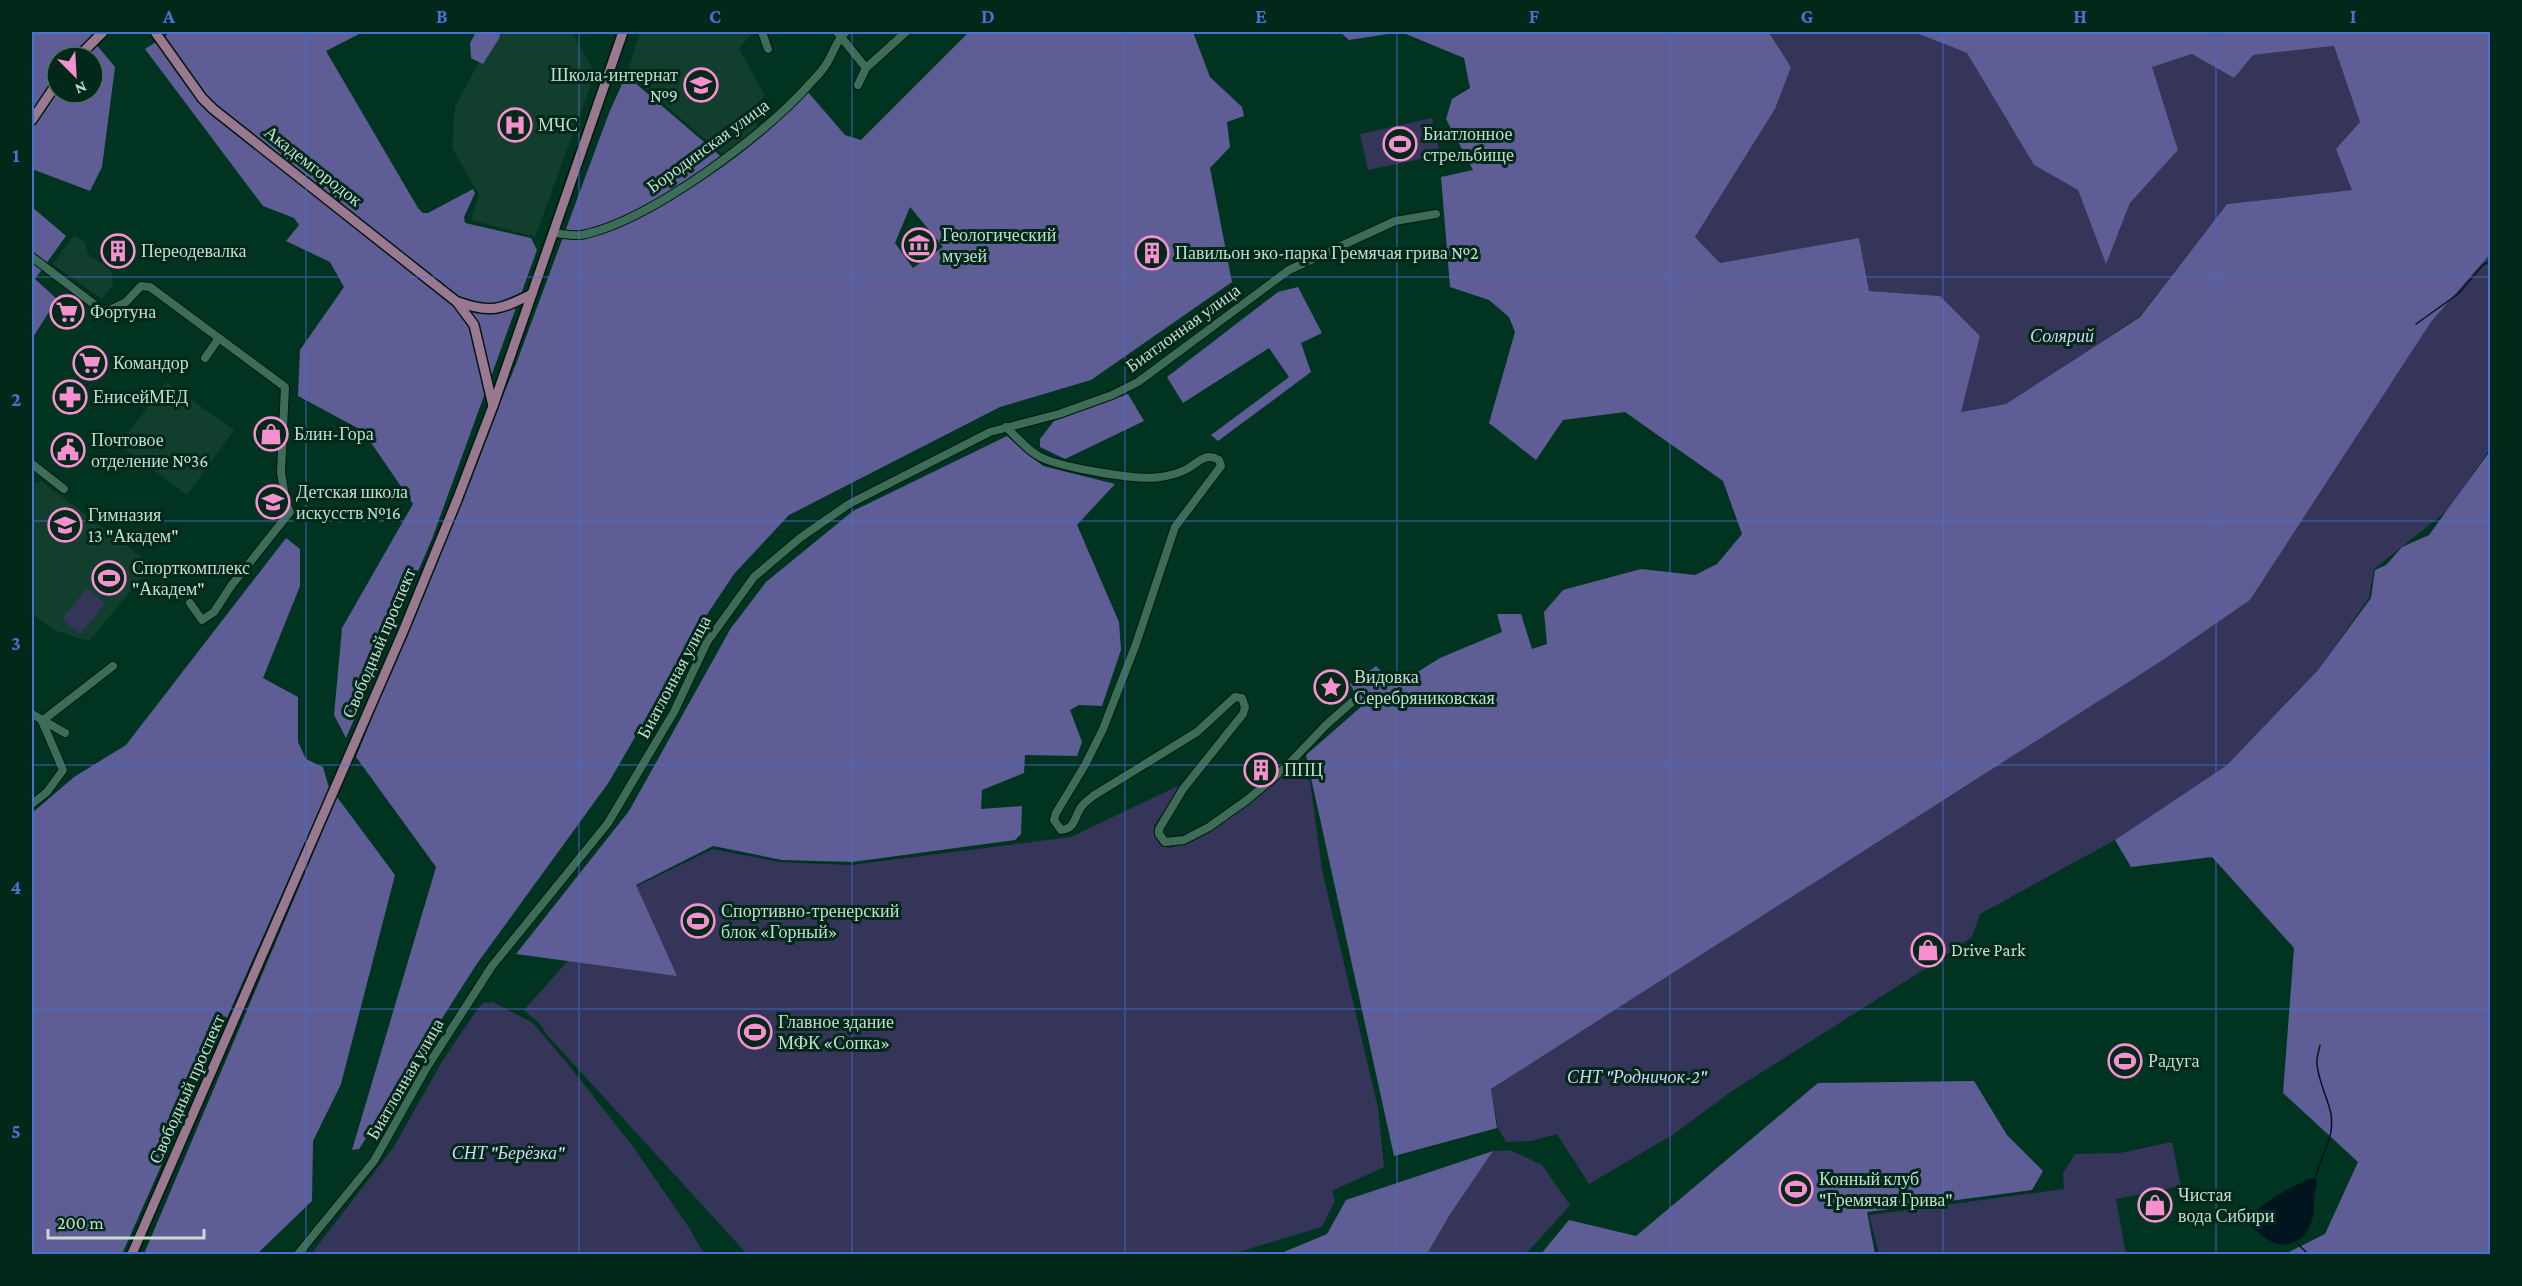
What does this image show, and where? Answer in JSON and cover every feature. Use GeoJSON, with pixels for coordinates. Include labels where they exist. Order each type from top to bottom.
{"type":"FeatureCollection","features":[{"type":"Feature","properties":{"kind":"main road"},"geometry":{"type":"LineString","coordinates":[[90,45],[103,32]]}},
{"type":"Feature","properties":{"kind":"main road","name":"Академгородок"},"geometry":{"type":"LineString","coordinates":[[155,32],[202,98],[213,109],[458,302]]}},
{"type":"Feature","properties":{"kind":"main road"},"geometry":{"type":"LineString","coordinates":[[160,32],[162,42]]}},
{"type":"Feature","properties":{"kind":"main road","name":"Свободный проспект"},"geometry":{"type":"LineString","coordinates":[[132,1254],[402,634],[493,406],[623,32]]}},
{"type":"Feature","properties":{"kind":"main road"},"geometry":{"type":"LineString","coordinates":[[32,120],[45,101]]}},
{"type":"Feature","properties":{"kind":"main road"},"geometry":{"type":"LineString","coordinates":[[458,302],[480,309],[499,308],[532,294]]}},
{"type":"Feature","properties":{"kind":"main road"},"geometry":{"type":"LineString","coordinates":[[458,302],[474,325],[493,406]]}},
{"type":"Feature","properties":{"kind":"street"},"geometry":{"type":"LineString","coordinates":[[762,32],[768,49]]}},
{"type":"Feature","properties":{"kind":"street"},"geometry":{"type":"LineString","coordinates":[[858,85],[866,68],[906,32]]}},
{"type":"Feature","properties":{"kind":"street","name":"Бородинская улица"},"geometry":{"type":"LineString","coordinates":[[554,233],[585,235],[632,216],[676,191],[765,128],[827,64],[841,33]]}},
{"type":"Feature","properties":{"kind":"street"},"geometry":{"type":"LineString","coordinates":[[841,33],[866,68]]}},
{"type":"Feature","properties":{"kind":"street","name":"Биатлонная улица"},"geometry":{"type":"LineString","coordinates":[[298,1254],[374,1161],[427,1067],[492,966],[608,823],[674,712],[706,642],[754,577],[800,538],[849,504],[990,432],[1059,414],[1112,395],[1138,382],[1289,270],[1395,220],[1436,214]]}},
{"type":"Feature","properties":{"kind":"street"},"geometry":{"type":"LineString","coordinates":[[32,256],[99,308],[107,311],[126,302],[141,286],[147,286],[285,387],[281,472],[286,504],[290,512],[231,586],[211,616],[202,620],[190,603]]}},
{"type":"Feature","properties":{"kind":"street"},"geometry":{"type":"LineString","coordinates":[[205,358],[219,338]]}},
{"type":"Feature","properties":{"kind":"street"},"geometry":{"type":"LineString","coordinates":[[1006,427],[1036,455],[1053,463],[1133,478],[1158,478],[1186,469],[1204,457],[1213,456],[1220,460],[1221,466],[1175,527],[1136,645],[1103,729],[1085,765],[1056,813],[1054,820],[1061,830],[1068,830],[1072,826],[1082,807],[1094,796],[1197,732],[1235,697],[1242,698],[1245,707],[1243,714],[1183,789],[1159,829],[1159,834],[1165,843],[1184,840],[1230,813],[1271,781],[1352,702]]}},
{"type":"Feature","properties":{"kind":"street"},"geometry":{"type":"LineString","coordinates":[[32,464],[64,489]]}},
{"type":"Feature","properties":{"kind":"street"},"geometry":{"type":"LineString","coordinates":[[42,722],[113,666]]}},
{"type":"Feature","properties":{"kind":"street"},"geometry":{"type":"LineString","coordinates":[[32,714],[42,722],[65,733]]}},
{"type":"Feature","properties":{"kind":"street"},"geometry":{"type":"LineString","coordinates":[[32,804],[47,792],[63,770],[42,722]]}},
{"type":"Feature","properties":{"kind":"shaded area"},"geometry":{"type":"Polygon","coordinates":[[[32,32],[95,32],[90,37],[97,45],[45,45],[45,105],[105,105],[105,55],[115,67],[102,167],[90,191],[32,169],[32,32]]]}},
{"type":"Feature","properties":{"kind":"shaded area"},"geometry":{"type":"Polygon","coordinates":[[[167,32],[363,32],[326,51],[418,208],[423,213],[428,213],[473,189],[475,193],[464,217],[465,223],[531,238],[537,250],[432,539],[346,738],[334,715],[342,628],[413,504],[363,431],[298,396],[300,350],[344,287],[330,262],[286,241],[299,225],[294,218],[263,206],[145,49],[167,35],[167,32]]]}},
{"type":"Feature","properties":{"kind":"shaded area"},"geometry":{"type":"Polygon","coordinates":[[[476,32],[499,32],[500,37],[483,64],[471,58],[470,43],[476,32]]]}},
{"type":"Feature","properties":{"kind":"shaded area","name":"МЧС"},"geometry":{"type":"Polygon","coordinates":[[[495,32],[572,32],[595,73],[535,237],[471,220],[479,194],[452,148],[455,107],[495,32]]]}},
{"type":"Feature","properties":{"kind":"shaded area","name":"Школа-интернат №9"},"geometry":{"type":"Polygon","coordinates":[[[640,32],[753,32],[739,49],[765,96],[747,112],[760,128],[724,155],[627,73],[640,32]]]}},
{"type":"Feature","properties":{"kind":"shaded area"},"geometry":{"type":"Polygon","coordinates":[[[969,32],[1193,32],[1210,77],[1242,107],[1244,116],[1227,122],[1230,147],[1210,168],[1232,282],[1091,380],[1000,407],[789,515],[734,574],[698,628],[609,782],[476,965],[359,1149],[352,1150],[436,867],[356,757],[516,364],[609,113],[626,75],[725,160],[772,127],[807,91],[845,135],[861,140],[969,32]],[[910,207],[895,243],[913,268],[943,247],[910,207]]]}},
{"type":"Feature","properties":{"kind":"shaded area"},"geometry":{"type":"Polygon","coordinates":[[[1340,32],[1401,32],[1349,40],[1340,32]]]}},
{"type":"Feature","properties":{"kind":"shaded area"},"geometry":{"type":"Polygon","coordinates":[[[1401,32],[1772,32],[1770,34],[1791,67],[1775,109],[1695,237],[1720,263],[1859,238],[1869,291],[1940,296],[1980,336],[1961,412],[2006,404],[2140,317],[2227,204],[2352,190],[2336,149],[2360,122],[2334,46],[2253,55],[2234,78],[2192,54],[2152,67],[2178,150],[2130,203],[2106,264],[2078,190],[2034,165],[1967,53],[1914,32],[2490,32],[2490,254],[2431,322],[2250,600],[2163,660],[1491,1089],[1497,1128],[1394,1156],[1306,755],[1362,706],[1350,684],[1376,666],[1395,686],[1440,658],[1502,632],[1497,614],[1521,614],[1532,649],[1547,644],[1544,612],[1563,590],[1641,569],[1695,575],[1717,564],[1742,534],[1723,481],[1625,412],[1563,420],[1536,460],[1489,423],[1515,332],[1509,317],[1489,300],[1450,287],[1441,177],[1473,170],[1446,119],[1452,99],[1470,88],[1464,58],[1401,32]]]}},
{"type":"Feature","properties":{"kind":"shaded area"},"geometry":{"type":"Polygon","coordinates":[[[32,207],[66,236],[35,279],[57,299],[32,339],[32,207]]]}},
{"type":"Feature","properties":{"kind":"shaded area"},"geometry":{"type":"Polygon","coordinates":[[[74,235],[86,243],[87,253],[111,271],[113,284],[102,299],[53,264],[74,235]]]}},
{"type":"Feature","properties":{"kind":"shaded area"},"geometry":{"type":"Polygon","coordinates":[[[1298,287],[1322,333],[1301,343],[1311,372],[1218,441],[1211,435],[1289,377],[1269,348],[1183,403],[1167,377],[1278,292],[1298,287]]]}},
{"type":"Feature","properties":{"kind":"shaded area"},"geometry":{"type":"Polygon","coordinates":[[[166,382],[234,430],[187,495],[119,445],[166,382]]]}},
{"type":"Feature","properties":{"kind":"shaded area"},"geometry":{"type":"Polygon","coordinates":[[[1128,394],[1144,421],[1065,459],[1040,447],[1040,439],[1054,421],[1128,394]]]}},
{"type":"Feature","properties":{"kind":"shaded area"},"geometry":{"type":"Polygon","coordinates":[[[1007,436],[1043,466],[1115,484],[1077,525],[1119,622],[1121,650],[1102,706],[1079,705],[1070,710],[1082,742],[1077,756],[1025,755],[1024,773],[982,790],[981,809],[1022,806],[1021,834],[1015,840],[852,862],[782,860],[713,846],[636,885],[677,976],[516,954],[629,811],[731,628],[766,582],[853,511],[1007,436]]]}},
{"type":"Feature","properties":{"kind":"shaded area"},"geometry":{"type":"Polygon","coordinates":[[[2490,451],[2490,1254],[2285,1254],[2325,1234],[2358,1162],[2283,1093],[2294,948],[2212,857],[2131,867],[2115,840],[2227,765],[2318,670],[2371,598],[2375,570],[2386,565],[2402,547],[2429,535],[2490,451]]]}},
{"type":"Feature","properties":{"kind":"shaded area","name":"Гимназия 13 \"Академ\""},"geometry":{"type":"Polygon","coordinates":[[[41,481],[152,565],[89,641],[54,630],[32,614],[32,484],[41,481]]]}},
{"type":"Feature","properties":{"kind":"shaded area"},"geometry":{"type":"Polygon","coordinates":[[[286,538],[300,549],[300,586],[263,678],[298,697],[298,742],[306,759],[323,767],[329,788],[122,1254],[32,1254],[32,813],[74,777],[126,745],[286,538]]]}},
{"type":"Feature","properties":{"kind":"shaded area"},"geometry":{"type":"Polygon","coordinates":[[[337,797],[395,875],[341,1084],[313,1141],[312,1201],[257,1254],[144,1254],[337,797]]]}},
{"type":"Feature","properties":{"kind":"shaded area"},"geometry":{"type":"Polygon","coordinates":[[[1974,1081],[2007,1135],[2043,1171],[2032,1190],[1867,1212],[1875,1254],[1541,1254],[1569,1220],[1636,1236],[1818,1083],[1974,1081]]]}},
{"type":"Feature","properties":{"kind":"shaded area"},"geometry":{"type":"Polygon","coordinates":[[[1493,1151],[1449,1216],[1427,1254],[1279,1254],[1327,1234],[1346,1200],[1493,1151]]]}},
{"type":"Feature","properties":{"kind":"green space","name":"Солярий"},"geometry":{"type":"Polygon","coordinates":[[[1914,32],[1967,53],[2034,165],[2078,190],[2106,263],[2130,203],[2178,150],[2151,67],[2192,54],[2234,78],[2252,55],[2334,46],[2360,122],[2352,190],[2227,204],[2140,316],[2006,404],[1960,412],[1980,336],[1940,296],[1869,291],[1859,238],[1720,263],[1695,237],[1775,109],[1791,67],[1770,33],[1914,32]]]}},
{"type":"Feature","properties":{"kind":"green space","name":"Биатлонное стрельбище"},"geometry":{"type":"Polygon","coordinates":[[[1432,118],[1440,155],[1368,170],[1360,134],[1432,118]]]}},
{"type":"Feature","properties":{"kind":"green space","name":"СНТ \"Родничок-2\""},"geometry":{"type":"Polygon","coordinates":[[[2490,254],[2490,449],[2447,511],[2374,569],[2369,598],[2318,670],[2227,765],[2115,840],[1980,914],[1972,937],[1939,960],[1732,1091],[1674,1134],[1589,1184],[1557,1134],[1531,1141],[1506,1142],[1498,1128],[1491,1089],[2163,660],[2250,600],[2431,322],[2490,254]]]}},
{"type":"Feature","properties":{"kind":"green space"},"geometry":{"type":"Polygon","coordinates":[[[87,588],[105,603],[80,634],[62,619],[87,588]]]}},
{"type":"Feature","properties":{"kind":"green space"},"geometry":{"type":"Polygon","coordinates":[[[1288,770],[1310,781],[1322,870],[1378,1108],[1384,1167],[1332,1191],[1335,1201],[1322,1227],[1232,1254],[747,1254],[547,1035],[540,1024],[524,1010],[633,888],[713,849],[779,862],[851,865],[1071,837],[1182,784],[1154,826],[1154,836],[1161,846],[1171,848],[1184,843],[1288,770]]]}},
{"type":"Feature","properties":{"kind":"green space","name":"СНТ \"Берёзка\""},"geometry":{"type":"Polygon","coordinates":[[[493,1002],[533,1023],[567,1063],[631,1144],[688,1226],[704,1254],[311,1254],[393,1148],[443,1060],[476,1011],[483,1003],[493,1002]]]}},
{"type":"Feature","properties":{"kind":"green space"},"geometry":{"type":"Polygon","coordinates":[[[2172,1142],[2181,1186],[2116,1199],[2126,1254],[1879,1254],[1869,1215],[2064,1189],[2063,1173],[2075,1154],[2120,1153],[2172,1142]]]}},
{"type":"Feature","properties":{"kind":"green space"},"geometry":{"type":"Polygon","coordinates":[[[1510,1150],[1542,1165],[1570,1205],[1526,1254],[1427,1254],[1449,1216],[1493,1151],[1510,1150]]]}},
{"type":"Feature","properties":{"kind":"water"},"geometry":{"type":"Polygon","coordinates":[[[2316,1178],[2313,1216],[2310,1226],[2299,1239],[2292,1243],[2276,1243],[2268,1240],[2251,1226],[2248,1220],[2268,1202],[2308,1179],[2316,1178]]]}},
{"type":"Feature","properties":{"kind":"waterway"},"geometry":{"type":"LineString","coordinates":[[2416,324],[2458,294],[2483,265],[2490,261]]}},
{"type":"Feature","properties":{"kind":"waterway"},"geometry":{"type":"LineString","coordinates":[[2316,1178],[2329,1141],[2332,1124],[2330,1108],[2318,1070],[2317,1059],[2320,1045]]}},
{"type":"Feature","properties":{"kind":"waterway"},"geometry":{"type":"LineString","coordinates":[[2297,1243],[2308,1254]]}},
{"type":"Feature","properties":{"kind":"place","name":"Школа-интернат №9"},"geometry":{"type":"Point","coordinates":[701,85]}},
{"type":"Feature","properties":{"kind":"place","name":"МЧС"},"geometry":{"type":"Point","coordinates":[515,125]}},
{"type":"Feature","properties":{"kind":"place","name":"Биатлонное стрельбище"},"geometry":{"type":"Point","coordinates":[1400,144]}},
{"type":"Feature","properties":{"kind":"place","name":"Геологический музей"},"geometry":{"type":"Point","coordinates":[919,245]}},
{"type":"Feature","properties":{"kind":"place","name":"Переодевалка"},"geometry":{"type":"Point","coordinates":[118,251]}},
{"type":"Feature","properties":{"kind":"place","name":"Павильон эко-парка Гремячая грива №2"},"geometry":{"type":"Point","coordinates":[1152,253]}},
{"type":"Feature","properties":{"kind":"place","name":"Фортуна"},"geometry":{"type":"Point","coordinates":[67,312]}},
{"type":"Feature","properties":{"kind":"place","name":"Командор"},"geometry":{"type":"Point","coordinates":[90,363]}},
{"type":"Feature","properties":{"kind":"place","name":"ЕнисейМЕД"},"geometry":{"type":"Point","coordinates":[70,397]}},
{"type":"Feature","properties":{"kind":"place","name":"Блин-Гора"},"geometry":{"type":"Point","coordinates":[271,434]}},
{"type":"Feature","properties":{"kind":"place","name":"Почтовое отделение №36"},"geometry":{"type":"Point","coordinates":[68,450]}},
{"type":"Feature","properties":{"kind":"place","name":"Детская школа искусств №16"},"geometry":{"type":"Point","coordinates":[273,502]}},
{"type":"Feature","properties":{"kind":"place","name":"Гимназия 13 \"Академ\""},"geometry":{"type":"Point","coordinates":[65,525]}},
{"type":"Feature","properties":{"kind":"place","name":"Спорткомплекс \"Академ\""},"geometry":{"type":"Point","coordinates":[109,578]}},
{"type":"Feature","properties":{"kind":"place","name":"Видовка Серебряниковская"},"geometry":{"type":"Point","coordinates":[1331,687]}},
{"type":"Feature","properties":{"kind":"place","name":"ППЦ"},"geometry":{"type":"Point","coordinates":[1261,770]}},
{"type":"Feature","properties":{"kind":"place","name":"Спортивно-тренерский блок «Горный»"},"geometry":{"type":"Point","coordinates":[698,921]}},
{"type":"Feature","properties":{"kind":"place","name":"Drive Park"},"geometry":{"type":"Point","coordinates":[1928,950]}},
{"type":"Feature","properties":{"kind":"place","name":"Главное здание МФК «Сопка»"},"geometry":{"type":"Point","coordinates":[755,1032]}},
{"type":"Feature","properties":{"kind":"place","name":"Радуга"},"geometry":{"type":"Point","coordinates":[2125,1061]}},
{"type":"Feature","properties":{"kind":"place","name":"Конный клуб \"Гремячая Грива\""},"geometry":{"type":"Point","coordinates":[1796,1189]}},
{"type":"Feature","properties":{"kind":"place","name":"Чистая вода Сибири"},"geometry":{"type":"Point","coordinates":[2155,1205]}}]}
